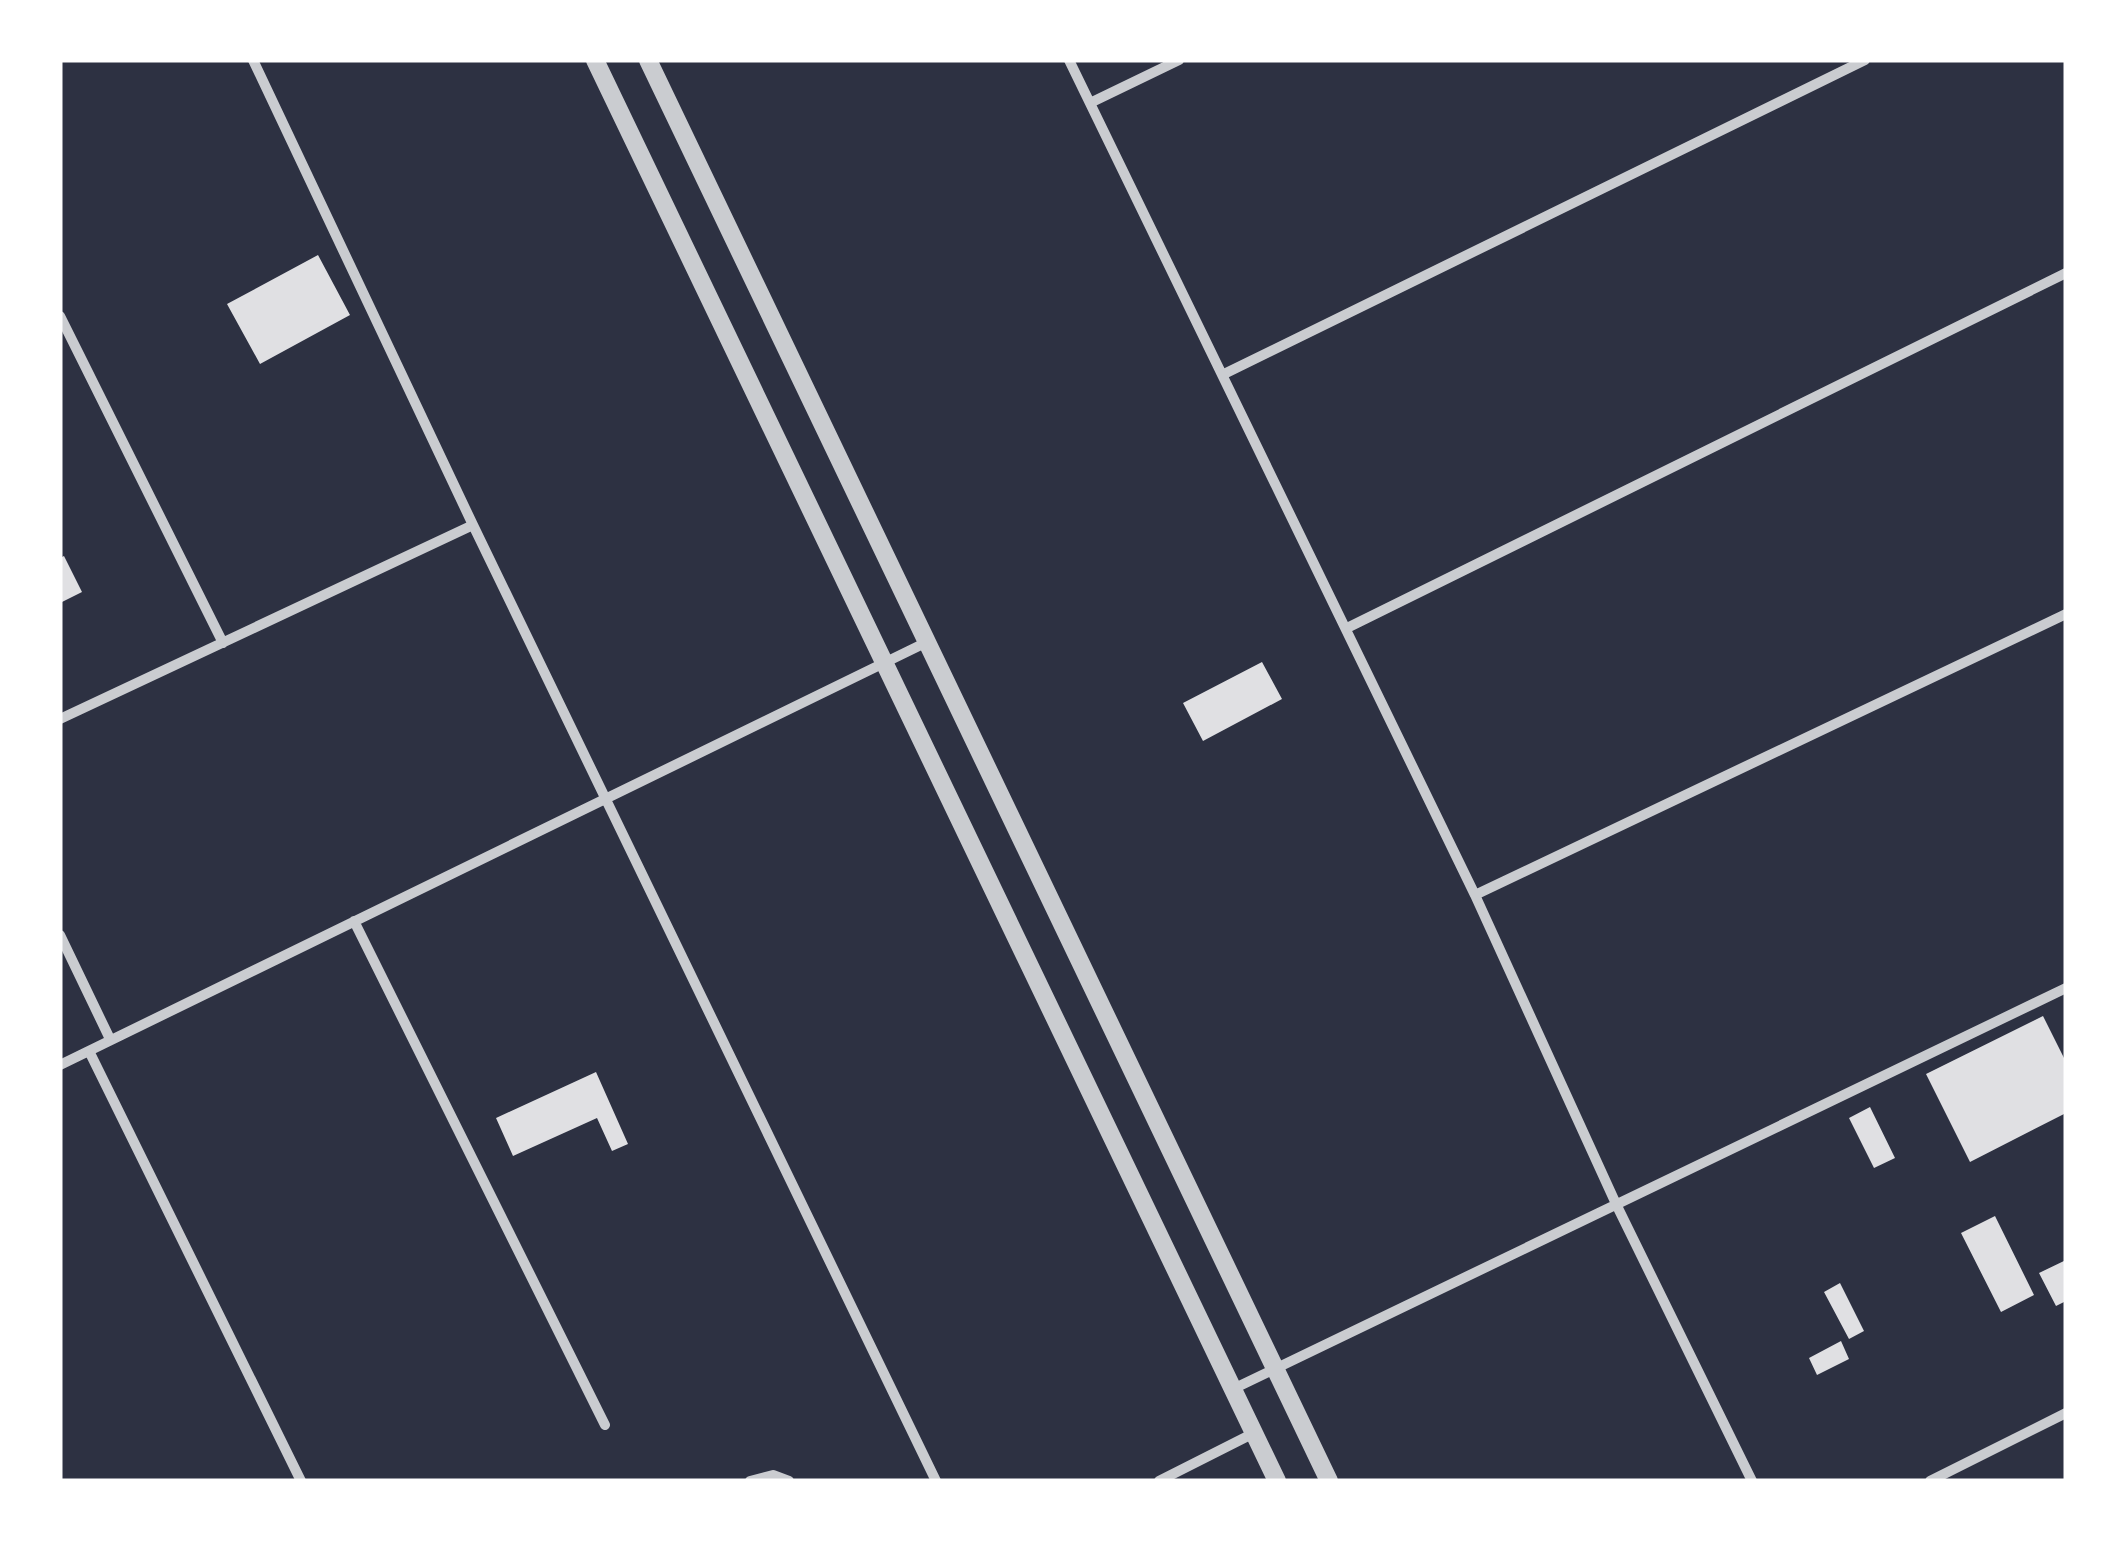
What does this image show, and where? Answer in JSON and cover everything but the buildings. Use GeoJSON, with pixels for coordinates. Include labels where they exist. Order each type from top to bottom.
{"type":"FeatureCollection","features":[{"type":"Feature","properties":{"kind":"street"},"geometry":{"type":"LineString","coordinates":[[253,60],[472,526],[608,798],[936,1481]]}},
{"type":"Feature","properties":{"kind":"street"},"geometry":{"type":"LineString","coordinates":[[595,60],[1277,1481]]}},
{"type":"Feature","properties":{"kind":"street"},"geometry":{"type":"LineString","coordinates":[[648,60],[1328,1481]]}},
{"type":"Feature","properties":{"kind":"street"},"geometry":{"type":"LineString","coordinates":[[1069,60],[1476,894],[1617,1206],[1752,1481]]}},
{"type":"Feature","properties":{"kind":"street"},"geometry":{"type":"LineString","coordinates":[[1090,104],[1179,60]]}},
{"type":"Feature","properties":{"kind":"street"},"geometry":{"type":"LineString","coordinates":[[1224,374],[1865,60]]}},
{"type":"Feature","properties":{"kind":"street"},"geometry":{"type":"LineString","coordinates":[[1347,628],[2066,273]]}},
{"type":"Feature","properties":{"kind":"street"},"geometry":{"type":"LineString","coordinates":[[60,316],[223,642]]}},
{"type":"Feature","properties":{"kind":"street"},"geometry":{"type":"LineString","coordinates":[[60,719],[472,526]]}},
{"type":"Feature","properties":{"kind":"street"},"geometry":{"type":"LineString","coordinates":[[1476,894],[2066,614]]}},
{"type":"Feature","properties":{"kind":"street"},"geometry":{"type":"LineString","coordinates":[[60,1065],[926,642]]}},
{"type":"Feature","properties":{"kind":"street"},"geometry":{"type":"LineString","coordinates":[[354,921],[606,1424]]}},
{"type":"Feature","properties":{"kind":"street"},"geometry":{"type":"LineString","coordinates":[[60,935],[110,1040]]}},
{"type":"Feature","properties":{"kind":"street"},"geometry":{"type":"LineString","coordinates":[[1233,1389],[2066,988]]}},
{"type":"Feature","properties":{"kind":"street"},"geometry":{"type":"LineString","coordinates":[[89,1051],[301,1481]]}},
{"type":"Feature","properties":{"kind":"street"},"geometry":{"type":"LineString","coordinates":[[1930,1481],[2066,1413]]}},
{"type":"Feature","properties":{"kind":"street"},"geometry":{"type":"LineString","coordinates":[[1159,1481],[1254,1433]]}},
{"type":"Feature","properties":{"kind":"street"},"geometry":{"type":"LineString","coordinates":[[750,1481],[772,1475],[789,1481]]}}]}
